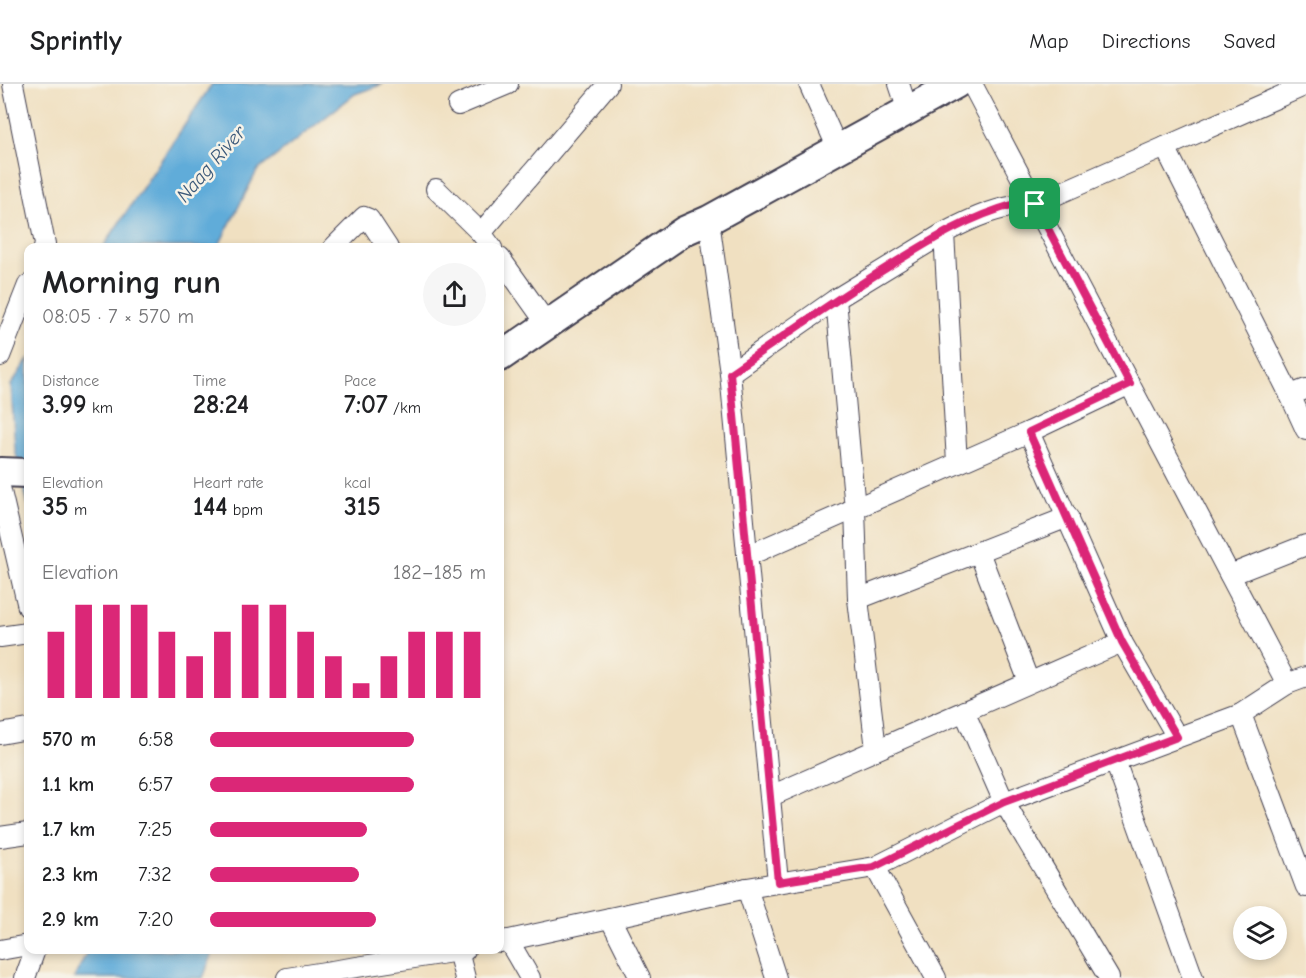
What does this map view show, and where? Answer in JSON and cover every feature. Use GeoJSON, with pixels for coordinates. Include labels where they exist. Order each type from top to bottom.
{"type":"FeatureCollection","features":[{"type":"Feature","properties":{"kind":"street"},"geometry":{"type":"LineString","coordinates":[[13,84],[43,243]]}},
{"type":"Feature","properties":{"kind":"street"},"geometry":{"type":"LineString","coordinates":[[458,105],[508,84]]}},
{"type":"Feature","properties":{"kind":"street"},"geometry":{"type":"LineString","coordinates":[[436,189],[486,240],[608,84]]}},
{"type":"Feature","properties":{"kind":"street"},"geometry":{"type":"LineString","coordinates":[[809,84],[838,149]]}},
{"type":"Feature","properties":{"kind":"street"},"geometry":{"type":"LineString","coordinates":[[899,84],[908,111]]}},
{"type":"Feature","properties":{"kind":"street"},"geometry":{"type":"LineString","coordinates":[[972,84],[1287,684]]}},
{"type":"Feature","properties":{"kind":"street"},"geometry":{"type":"LineString","coordinates":[[730,373],[836,299],[944,232],[981,213],[1015,204],[1035,204],[1306,85]]}},
{"type":"Feature","properties":{"kind":"street"},"geometry":{"type":"LineString","coordinates":[[504,354],[684,231],[908,111],[945,87]]}},
{"type":"Feature","properties":{"kind":"street"},"geometry":{"type":"LineString","coordinates":[[1165,147],[1298,392],[1306,430]]}},
{"type":"Feature","properties":{"kind":"street"},"geometry":{"type":"LineString","coordinates":[[338,243],[364,217],[369,219],[385,243]]}},
{"type":"Feature","properties":{"kind":"street"},"geometry":{"type":"LineString","coordinates":[[708,220],[730,373],[778,882]]}},
{"type":"Feature","properties":{"kind":"street"},"geometry":{"type":"LineString","coordinates":[[944,232],[957,463]]}},
{"type":"Feature","properties":{"kind":"street"},"geometry":{"type":"LineString","coordinates":[[504,264],[547,324]]}},
{"type":"Feature","properties":{"kind":"street"},"geometry":{"type":"LineString","coordinates":[[0,356],[24,295]]}},
{"type":"Feature","properties":{"kind":"street"},"geometry":{"type":"LineString","coordinates":[[836,299],[855,509],[858,599],[876,749]]}},
{"type":"Feature","properties":{"kind":"street"},"geometry":{"type":"LineString","coordinates":[[747,556],[1029,432],[1130,384]]}},
{"type":"Feature","properties":{"kind":"street"},"geometry":{"type":"LineString","coordinates":[[1029,432],[1122,642],[1177,737]]}},
{"type":"Feature","properties":{"kind":"street"},"geometry":{"type":"LineString","coordinates":[[0,472],[24,473]]}},
{"type":"Feature","properties":{"kind":"street"},"geometry":{"type":"LineString","coordinates":[[0,487],[24,590]]}},
{"type":"Feature","properties":{"kind":"street"},"geometry":{"type":"LineString","coordinates":[[858,599],[1068,517]]}},
{"type":"Feature","properties":{"kind":"street"},"geometry":{"type":"LineString","coordinates":[[1230,575],[1306,546]]}},
{"type":"Feature","properties":{"kind":"street"},"geometry":{"type":"LineString","coordinates":[[979,552],[1029,682]]}},
{"type":"Feature","properties":{"kind":"street"},"geometry":{"type":"LineString","coordinates":[[0,637],[24,634]]}},
{"type":"Feature","properties":{"kind":"street"},"geometry":{"type":"LineString","coordinates":[[771,796],[1122,642]]}},
{"type":"Feature","properties":{"kind":"street"},"geometry":{"type":"LineString","coordinates":[[530,978],[504,941],[747,888],[874,867],[1004,802],[1241,714],[1287,684],[1306,677]]}},
{"type":"Feature","properties":{"kind":"street"},"geometry":{"type":"LineString","coordinates":[[964,711],[1004,802],[1109,978]]}},
{"type":"Feature","properties":{"kind":"street"},"geometry":{"type":"LineString","coordinates":[[1241,714],[1306,887]]}},
{"type":"Feature","properties":{"kind":"street"},"geometry":{"type":"LineString","coordinates":[[0,734],[24,730]]}},
{"type":"Feature","properties":{"kind":"street"},"geometry":{"type":"LineString","coordinates":[[1115,760],[1192,978]]}},
{"type":"Feature","properties":{"kind":"street"},"geometry":{"type":"LineString","coordinates":[[0,837],[24,833]]}},
{"type":"Feature","properties":{"kind":"street"},"geometry":{"type":"LineString","coordinates":[[874,867],[936,978]]}},
{"type":"Feature","properties":{"kind":"street"},"geometry":{"type":"LineString","coordinates":[[747,888],[776,978]]}},
{"type":"Feature","properties":{"kind":"street"},"geometry":{"type":"LineString","coordinates":[[610,918],[640,978]]}},
{"type":"Feature","properties":{"kind":"street"},"geometry":{"type":"LineString","coordinates":[[0,950],[24,946]]}},
{"type":"Feature","properties":{"kind":"street"},"geometry":{"type":"LineString","coordinates":[[25,978],[34,954]]}},
{"type":"Feature","properties":{"kind":"street"},"geometry":{"type":"LineString","coordinates":[[287,978],[399,969],[449,954]]}},
{"type":"Feature","properties":{"kind":"street"},"geometry":{"type":"LineString","coordinates":[[462,954],[465,978]]}},
{"type":"Feature","properties":{"kind":"water","name":"Naag River"},"geometry":{"type":"Polygon","coordinates":[[[212,84],[383,84],[355,94],[257,171],[220,243],[106,243],[212,84]]]}},
{"type":"Feature","properties":{"kind":"water"},"geometry":{"type":"Polygon","coordinates":[[[24,365],[24,488],[15,449],[11,385],[24,365]]]}},
{"type":"Feature","properties":{"kind":"water"},"geometry":{"type":"Polygon","coordinates":[[[86,954],[212,954],[203,978],[74,978],[86,954]]]}},
{"type":"Feature","properties":{"kind":"route"},"geometry":{"type":"LineString","coordinates":[[1015,204],[1035,204],[1130,384],[1029,432],[1122,642],[1177,737],[1004,802],[874,867],[778,882],[730,373],[836,299],[944,232],[981,213],[1015,204]]}}]}
